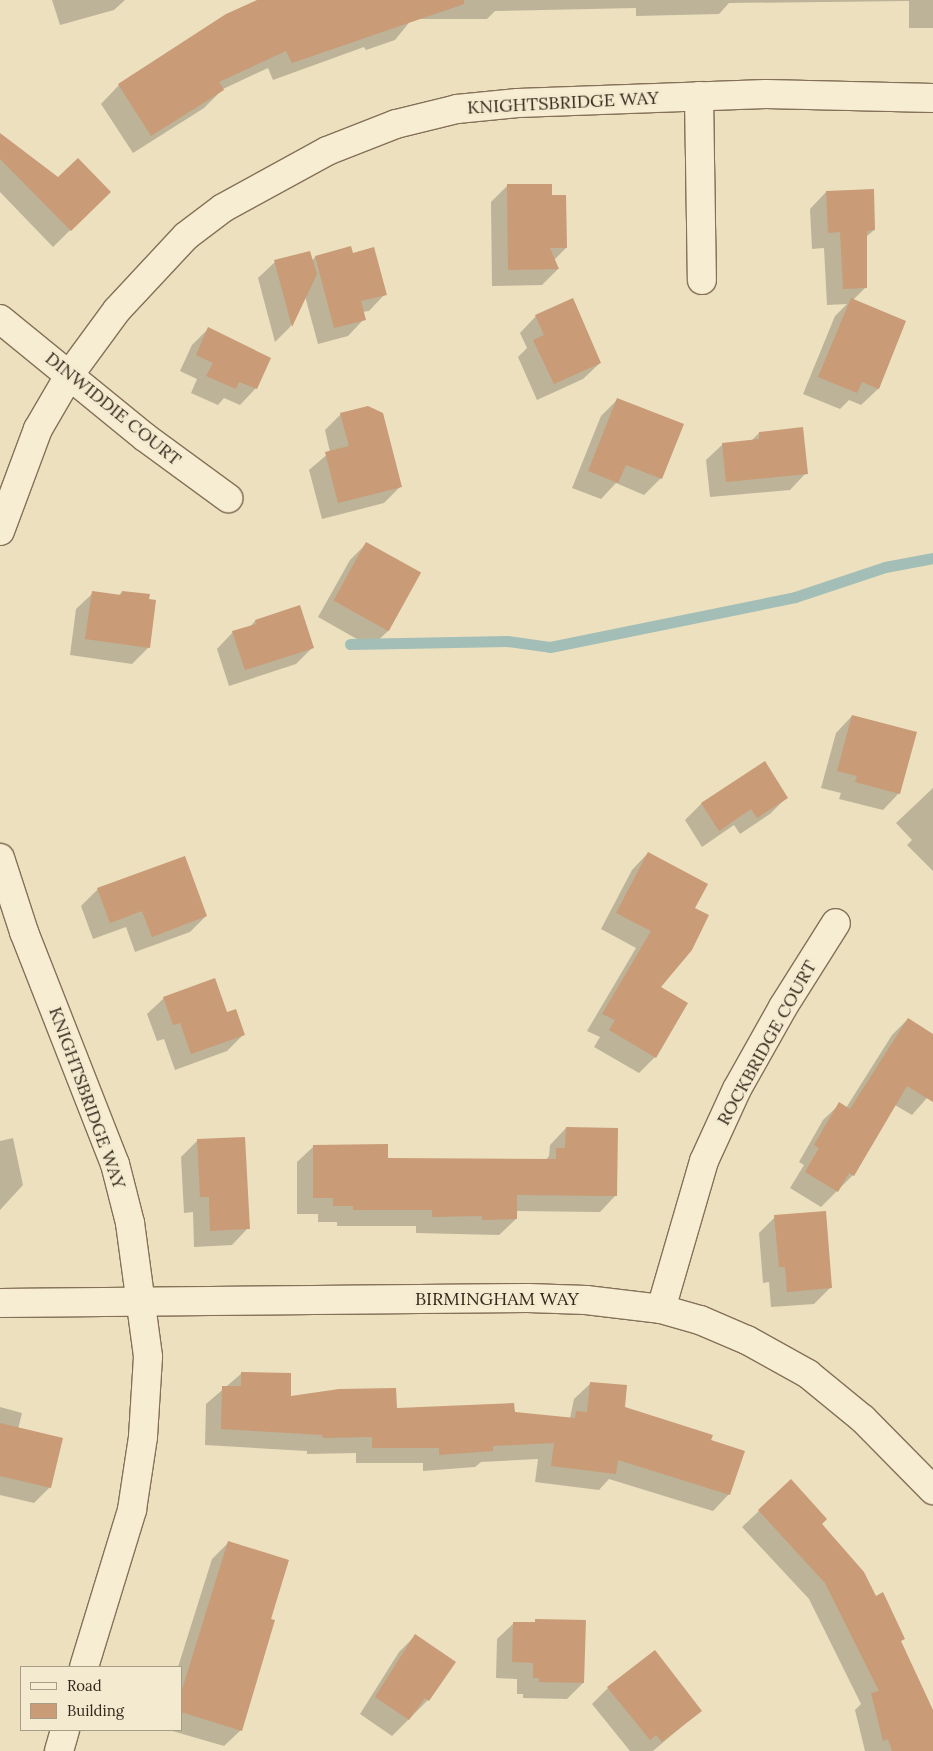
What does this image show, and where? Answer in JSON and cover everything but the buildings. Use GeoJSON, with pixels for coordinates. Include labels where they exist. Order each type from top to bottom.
{"type":"FeatureCollection","features":[{"type":"Feature","properties":{"kind":"street","name":"KNIGHTSBRIDGE WAY"},"geometry":{"type":"LineString","coordinates":[[0,531],[38,429],[70,374],[117,310],[186,236],[239,198],[326,151],[396,124],[457,109],[518,103],[766,94],[933,98]]}},
{"type":"Feature","properties":{"kind":"street"},"geometry":{"type":"LineString","coordinates":[[698,96],[702,280]]}},
{"type":"Feature","properties":{"kind":"street","name":"DINWIDDIE COURT"},"geometry":{"type":"LineString","coordinates":[[0,319],[70,374],[146,438],[228,498]]}},
{"type":"Feature","properties":{"kind":"street","name":"KNIGHTSBRIDGE WAY"},"geometry":{"type":"LineString","coordinates":[[0,858],[24,932],[115,1164],[130,1223],[142,1300],[148,1357],[143,1437],[132,1510],[84,1666]]}},
{"type":"Feature","properties":{"kind":"street","name":"ROCKBRIDGE COURT"},"geometry":{"type":"LineString","coordinates":[[661,1309],[704,1161],[756,1056],[836,922]]}},
{"type":"Feature","properties":{"kind":"street","name":"BIRMINGHAM WAY"},"geometry":{"type":"LineString","coordinates":[[0,1303],[142,1300],[528,1298],[586,1300],[661,1309],[700,1320],[747,1340],[808,1374],[863,1420],[933,1490]]}},
{"type":"Feature","properties":{"kind":"street"},"geometry":{"type":"LineString","coordinates":[[59,1751],[65,1731]]}},
{"type":"Feature","properties":{"kind":"waterway"},"geometry":{"type":"LineString","coordinates":[[350,644],[507,641],[550,647],[795,597],[885,567],[933,558]]}}]}
